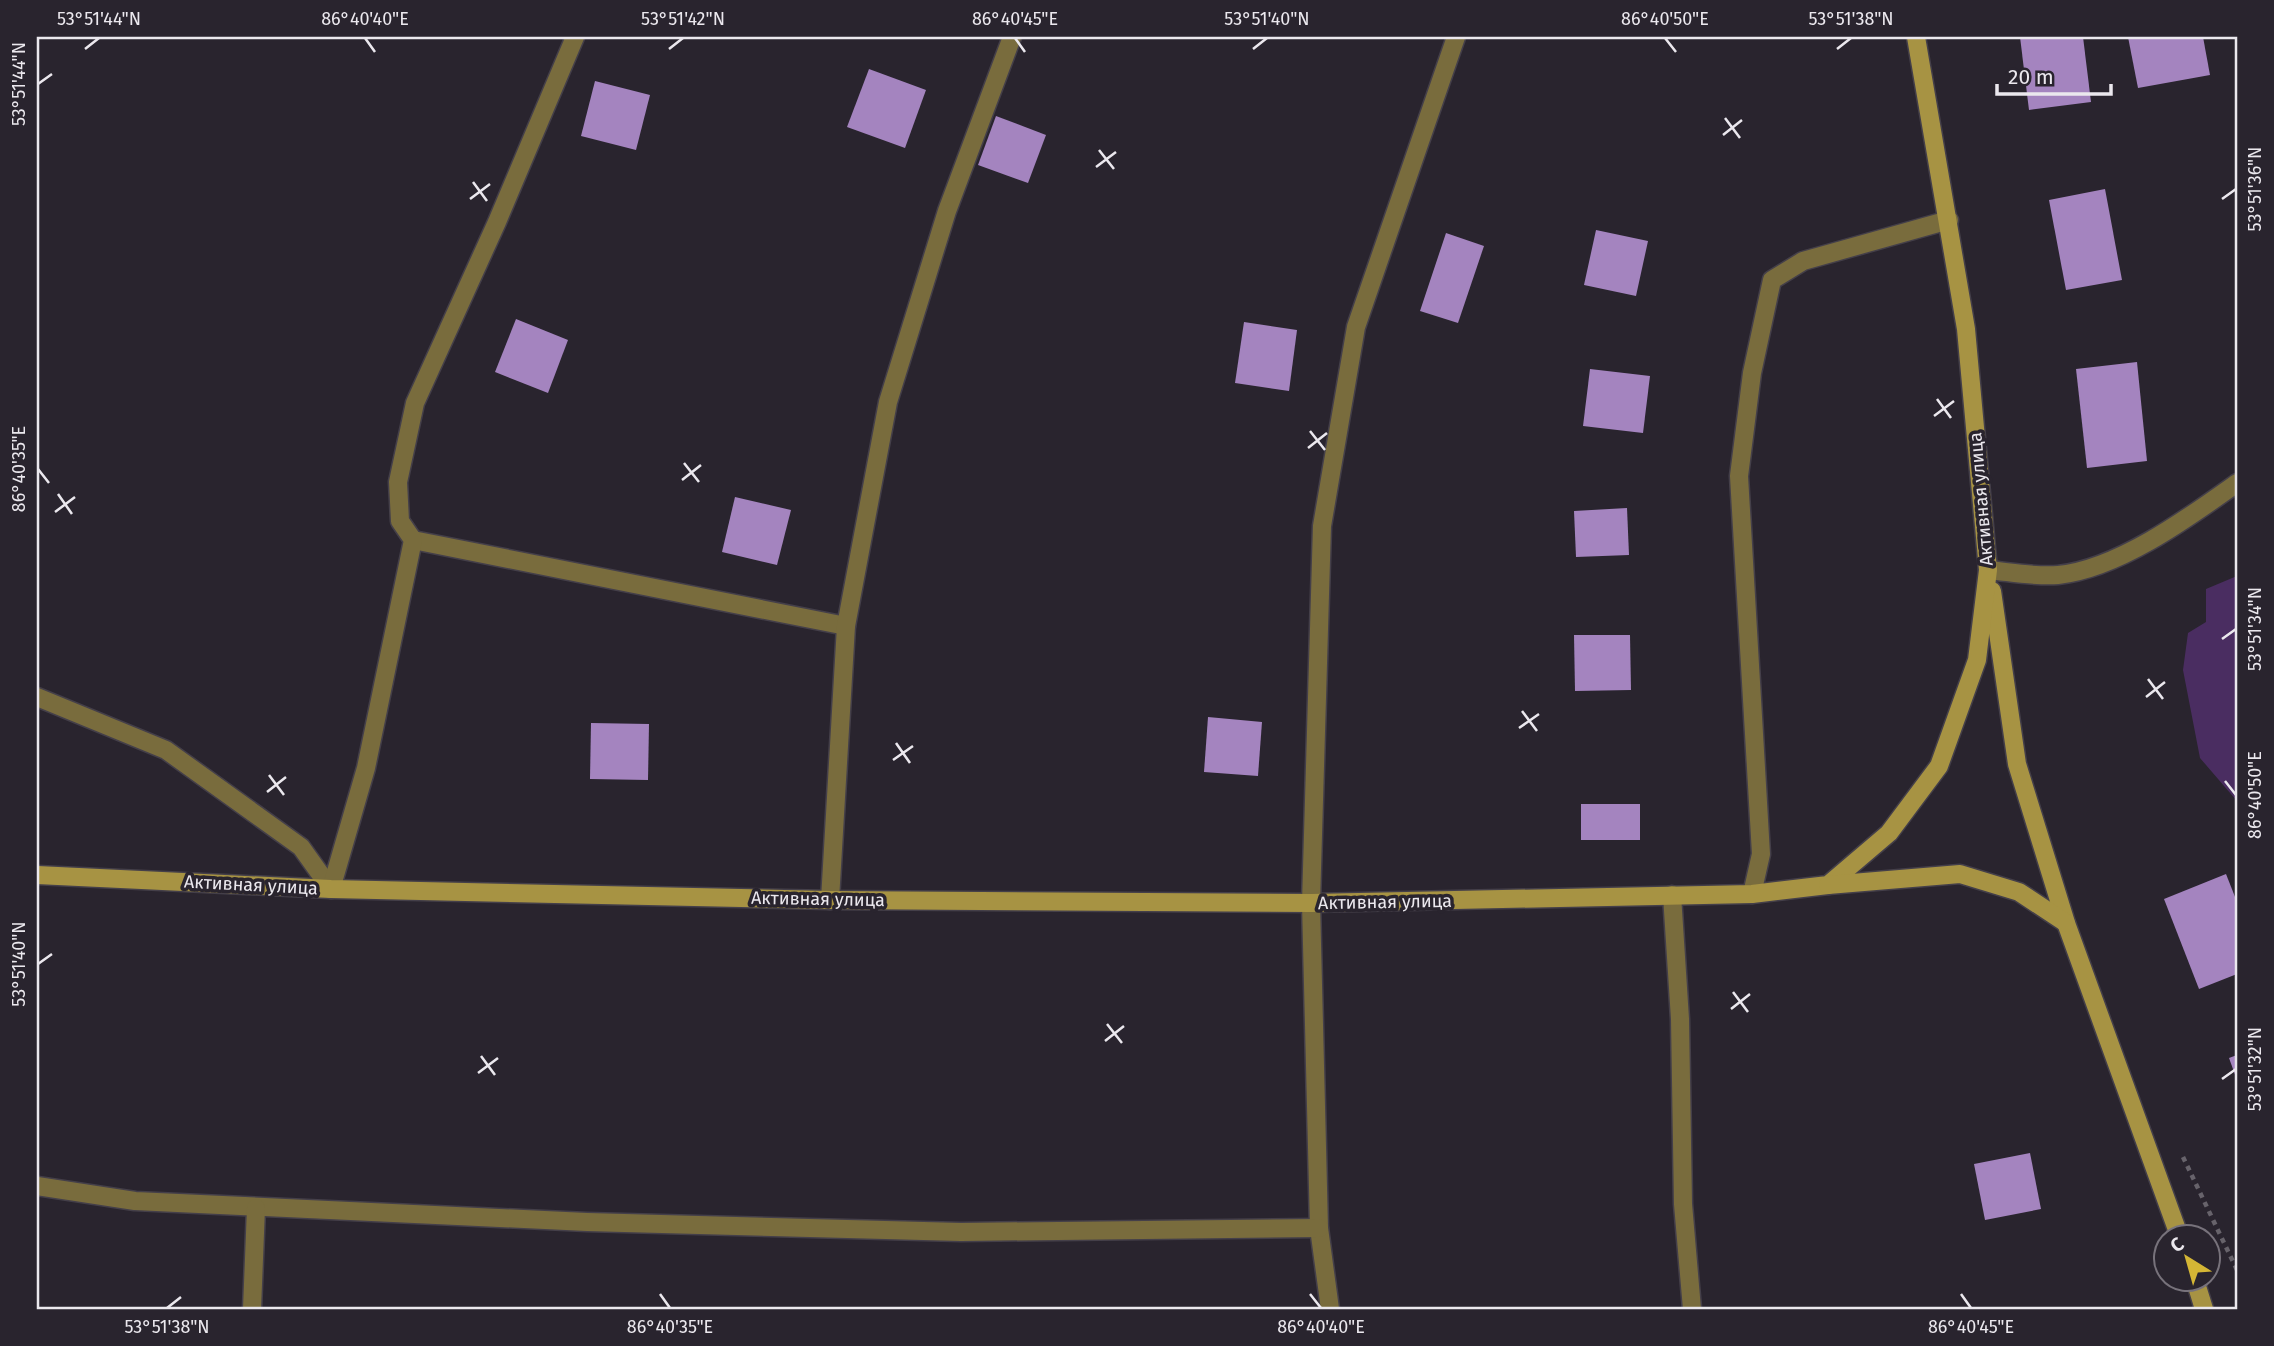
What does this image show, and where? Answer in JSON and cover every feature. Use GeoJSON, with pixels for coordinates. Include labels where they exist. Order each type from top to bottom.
{"type":"FeatureCollection","features":[{"type":"Feature","properties":{"kind":"main road","name":"Активная улица"},"geometry":{"type":"LineString","coordinates":[[37,875],[331,889],[830,900],[1311,903],[1752,894],[1828,885],[1889,833],[1939,766],[1977,660],[1988,570],[1966,329],[1916,37]]}},
{"type":"Feature","properties":{"kind":"main road"},"geometry":{"type":"LineString","coordinates":[[1988,570],[2017,764],[2066,923],[2175,1224]]}},
{"type":"Feature","properties":{"kind":"main road"},"geometry":{"type":"LineString","coordinates":[[1828,885],[1960,874],[2019,892],[2066,923]]}},
{"type":"Feature","properties":{"kind":"street"},"geometry":{"type":"LineString","coordinates":[[575,37],[497,222],[415,403],[398,482],[400,521],[413,540],[846,626]]}},
{"type":"Feature","properties":{"kind":"street"},"geometry":{"type":"LineString","coordinates":[[830,900],[846,626],[888,402],[947,211],[1012,37]]}},
{"type":"Feature","properties":{"kind":"street"},"geometry":{"type":"LineString","coordinates":[[1330,1309],[1319,1228],[1311,903],[1322,526],[1356,327],[1456,37]]}},
{"type":"Feature","properties":{"kind":"street"},"geometry":{"type":"LineString","coordinates":[[1752,894],[1761,854],[1739,476],[1752,373],[1772,280],[1803,261],[1949,220]]}},
{"type":"Feature","properties":{"kind":"street"},"geometry":{"type":"LineString","coordinates":[[1988,570],[2057,575],[2104,564],[2180,523],[2237,483]]}},
{"type":"Feature","properties":{"kind":"street"},"geometry":{"type":"LineString","coordinates":[[331,889],[366,768],[413,540]]}},
{"type":"Feature","properties":{"kind":"street"},"geometry":{"type":"LineString","coordinates":[[37,697],[166,750],[301,847],[331,889]]}},
{"type":"Feature","properties":{"kind":"street"},"geometry":{"type":"LineString","coordinates":[[1672,895],[1680,1020],[1683,1204],[1692,1309]]}},
{"type":"Feature","properties":{"kind":"street"},"geometry":{"type":"LineString","coordinates":[[37,1186],[135,1201],[587,1222],[961,1231],[1319,1228]]}},
{"type":"Feature","properties":{"kind":"street"},"geometry":{"type":"LineString","coordinates":[[252,1309],[256,1208]]}},
{"type":"Feature","properties":{"kind":"shaded area"},"geometry":{"type":"Polygon","coordinates":[[[2237,576],[2237,801],[2200,758],[2183,670],[2188,633],[2206,622],[2206,589],[2237,576]]]}},
{"type":"Feature","properties":{"kind":"building"},"geometry":{"type":"Polygon","coordinates":[[[2020,37],[2083,37],[2091,102],[2029,110],[2020,37]]]}},
{"type":"Feature","properties":{"kind":"building"},"geometry":{"type":"Polygon","coordinates":[[[2128,37],[2203,37],[2210,75],[2138,88],[2128,37]]]}},
{"type":"Feature","properties":{"kind":"building"},"geometry":{"type":"Polygon","coordinates":[[[869,69],[926,90],[905,148],[847,127],[869,69]]]}},
{"type":"Feature","properties":{"kind":"building"},"geometry":{"type":"Polygon","coordinates":[[[595,81],[650,95],[636,150],[581,136],[595,81]]]}},
{"type":"Feature","properties":{"kind":"building"},"geometry":{"type":"Polygon","coordinates":[[[996,116],[1046,135],[1028,183],[978,165],[996,116]]]}},
{"type":"Feature","properties":{"kind":"building"},"geometry":{"type":"Polygon","coordinates":[[[2105,189],[2122,280],[2066,290],[2049,200],[2105,189]]]}},
{"type":"Feature","properties":{"kind":"building"},"geometry":{"type":"Polygon","coordinates":[[[1596,230],[1648,241],[1636,296],[1584,285],[1596,230]]]}},
{"type":"Feature","properties":{"kind":"building"},"geometry":{"type":"Polygon","coordinates":[[[1446,233],[1484,246],[1458,323],[1420,311],[1446,233]]]}},
{"type":"Feature","properties":{"kind":"building"},"geometry":{"type":"Polygon","coordinates":[[[516,319],[568,340],[548,393],[495,372],[516,319]]]}},
{"type":"Feature","properties":{"kind":"building"},"geometry":{"type":"Polygon","coordinates":[[[1244,322],[1297,330],[1289,391],[1235,383],[1244,322]]]}},
{"type":"Feature","properties":{"kind":"building"},"geometry":{"type":"Polygon","coordinates":[[[2137,362],[2147,461],[2087,468],[2076,369],[2137,362]]]}},
{"type":"Feature","properties":{"kind":"building"},"geometry":{"type":"Polygon","coordinates":[[[1590,369],[1650,376],[1643,433],[1583,426],[1590,369]]]}},
{"type":"Feature","properties":{"kind":"building"},"geometry":{"type":"Polygon","coordinates":[[[735,497],[791,510],[777,565],[722,552],[735,497]]]}},
{"type":"Feature","properties":{"kind":"building"},"geometry":{"type":"Polygon","coordinates":[[[1627,508],[1629,555],[1576,557],[1574,511],[1627,508]]]}},
{"type":"Feature","properties":{"kind":"building"},"geometry":{"type":"Polygon","coordinates":[[[1574,635],[1630,635],[1631,690],[1575,691],[1574,635]]]}},
{"type":"Feature","properties":{"kind":"building"},"geometry":{"type":"Polygon","coordinates":[[[1208,717],[1262,722],[1258,776],[1204,772],[1208,717]]]}},
{"type":"Feature","properties":{"kind":"building"},"geometry":{"type":"Polygon","coordinates":[[[591,723],[649,724],[648,780],[590,779],[591,723]]]}},
{"type":"Feature","properties":{"kind":"building"},"geometry":{"type":"Polygon","coordinates":[[[1581,804],[1640,804],[1640,840],[1581,840],[1581,804]]]}},
{"type":"Feature","properties":{"kind":"building"},"geometry":{"type":"Polygon","coordinates":[[[2226,874],[2237,902],[2237,974],[2199,989],[2164,899],[2226,874]]]}},
{"type":"Feature","properties":{"kind":"building"},"geometry":{"type":"Polygon","coordinates":[[[2237,1055],[2237,1080],[2229,1058],[2237,1055]]]}},
{"type":"Feature","properties":{"kind":"building"},"geometry":{"type":"Polygon","coordinates":[[[2030,1153],[2041,1209],[1985,1220],[1974,1164],[2030,1153]]]}}]}
